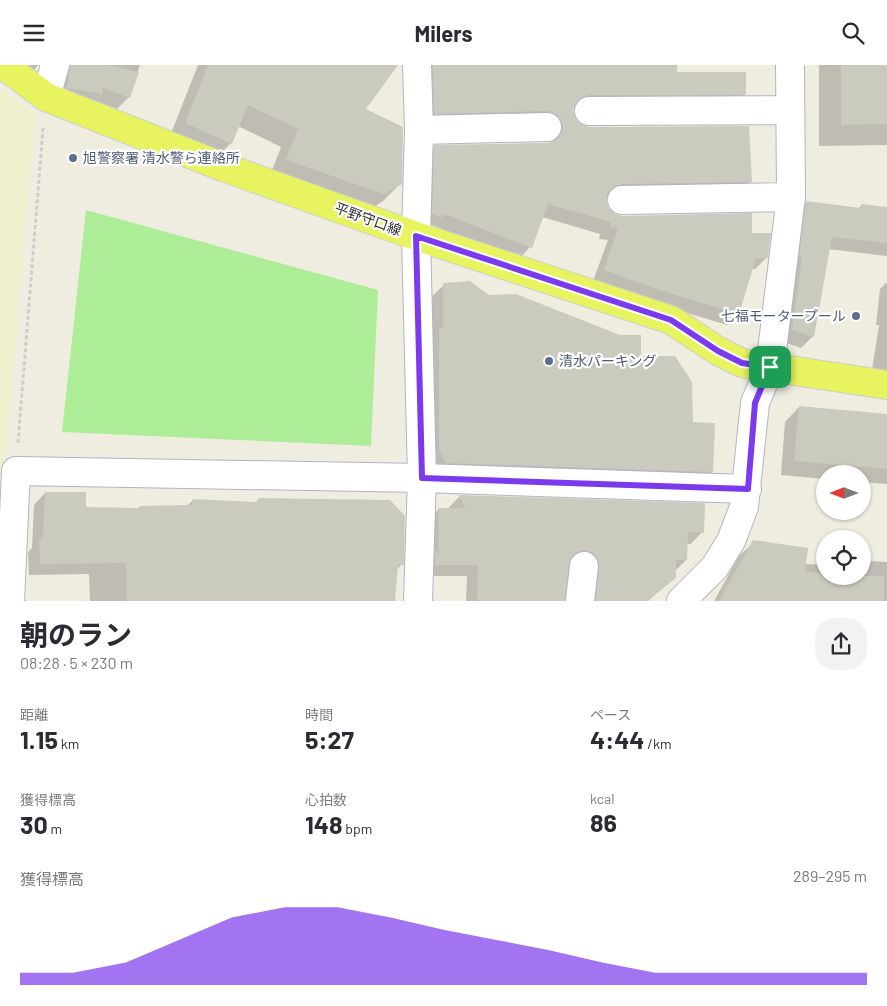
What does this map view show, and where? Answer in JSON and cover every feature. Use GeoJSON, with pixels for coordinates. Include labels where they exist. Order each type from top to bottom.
{"type":"FeatureCollection","features":[{"type":"Feature","properties":{"kind":"main road","name":"平野守口線"},"geometry":{"type":"LineString","coordinates":[[3,65],[46,97],[223,167],[416,236],[671,320],[718,351],[742,363],[887,385]]}},
{"type":"Feature","properties":{"kind":"street"},"geometry":{"type":"LineString","coordinates":[[46,97],[55,65]]}},
{"type":"Feature","properties":{"kind":"street"},"geometry":{"type":"LineString","coordinates":[[417,65],[419,129],[416,236],[422,478],[418,601]]}},
{"type":"Feature","properties":{"kind":"street"},"geometry":{"type":"LineString","coordinates":[[681,601],[715,567],[731,541],[744,507],[748,489],[755,403],[770,367],[791,197],[790,65]]}},
{"type":"Feature","properties":{"kind":"street"},"geometry":{"type":"LineString","coordinates":[[589,111],[790,110]]}},
{"type":"Feature","properties":{"kind":"street"},"geometry":{"type":"LineString","coordinates":[[419,129],[547,127]]}},
{"type":"Feature","properties":{"kind":"street"},"geometry":{"type":"LineString","coordinates":[[622,200],[791,197]]}},
{"type":"Feature","properties":{"kind":"street"},"geometry":{"type":"LineString","coordinates":[[10,601],[16,471],[422,478],[748,489]]}},
{"type":"Feature","properties":{"kind":"street"},"geometry":{"type":"LineString","coordinates":[[580,601],[584,566]]}},
{"type":"Feature","properties":{"kind":"path"},"geometry":{"type":"LineString","coordinates":[[16,471],[46,97]]}},
{"type":"Feature","properties":{"kind":"shaded area"},"geometry":{"type":"Polygon","coordinates":[[[0,89],[35,113],[0,519],[0,89]]]}},
{"type":"Feature","properties":{"kind":"green space"},"geometry":{"type":"Polygon","coordinates":[[[86,210],[378,290],[371,446],[62,432],[86,210]]]}},
{"type":"Feature","properties":{"kind":"building"},"geometry":{"type":"Polygon","coordinates":[[[70,65],[106,65],[139,72],[130,98],[103,88],[102,94],[67,88],[70,65]]]}},
{"type":"Feature","properties":{"kind":"building"},"geometry":{"type":"Polygon","coordinates":[[[208,65],[398,65],[366,109],[403,127],[402,184],[384,194],[286,160],[298,129],[248,105],[232,144],[185,123],[208,65]]]}},
{"type":"Feature","properties":{"kind":"building"},"geometry":{"type":"Polygon","coordinates":[[[433,65],[677,65],[677,72],[746,72],[746,95],[589,95],[581,98],[576,103],[573,111],[576,119],[582,125],[589,127],[749,126],[752,182],[622,184],[614,187],[608,193],[606,200],[609,208],[615,214],[622,216],[752,213],[752,233],[771,233],[768,258],[756,258],[739,314],[656,289],[604,270],[618,228],[610,227],[611,222],[548,204],[532,248],[444,214],[441,218],[432,213],[434,145],[547,143],[556,140],[563,127],[560,118],[554,113],[547,111],[434,114],[433,65]]]}},
{"type":"Feature","properties":{"kind":"building"},"geometry":{"type":"Polygon","coordinates":[[[841,65],[887,65],[887,124],[841,125],[841,65]]]}},
{"type":"Feature","properties":{"kind":"building"},"geometry":{"type":"Polygon","coordinates":[[[806,201],[861,208],[861,204],[887,207],[887,243],[832,237],[814,337],[792,330],[802,257],[799,257],[806,201]]]}},
{"type":"Feature","properties":{"kind":"building"},"geometry":{"type":"Polygon","coordinates":[[[470,281],[489,295],[516,294],[620,335],[641,335],[641,356],[675,356],[692,382],[693,422],[715,423],[713,472],[445,463],[439,449],[439,328],[443,328],[443,283],[470,281]]]}},
{"type":"Feature","properties":{"kind":"building"},"geometry":{"type":"Polygon","coordinates":[[[799,406],[887,414],[887,469],[871,468],[871,465],[840,465],[794,461],[799,406]]]}},
{"type":"Feature","properties":{"kind":"building"},"geometry":{"type":"Polygon","coordinates":[[[45,492],[86,492],[86,507],[139,508],[139,506],[192,505],[192,499],[258,502],[258,498],[390,500],[405,516],[404,565],[398,565],[395,601],[127,601],[126,563],[40,564],[39,539],[43,539],[45,492]]]}},
{"type":"Feature","properties":{"kind":"building"},"geometry":{"type":"Polygon","coordinates":[[[459,495],[705,503],[704,533],[688,532],[687,560],[676,560],[676,578],[647,601],[596,601],[598,560],[593,553],[585,550],[577,552],[571,557],[565,601],[477,601],[478,565],[435,565],[435,550],[439,554],[438,508],[465,508],[459,495]]]}},
{"type":"Feature","properties":{"kind":"building"},"geometry":{"type":"Polygon","coordinates":[[[753,540],[808,548],[805,572],[816,573],[816,585],[871,585],[871,576],[884,576],[884,601],[719,601],[753,540]]]}},
{"type":"Feature","properties":{"kind":"place","name":"旭警察署 清水警ら連絡所"},"geometry":{"type":"Point","coordinates":[73,158]}},
{"type":"Feature","properties":{"kind":"place","name":"七福モータープール"},"geometry":{"type":"Point","coordinates":[856,316]}},
{"type":"Feature","properties":{"kind":"place","name":"清水パーキング"},"geometry":{"type":"Point","coordinates":[549,361]}},
{"type":"Feature","properties":{"kind":"route"},"geometry":{"type":"LineString","coordinates":[[416,236],[449,245],[639,308],[671,320],[718,351],[742,363],[770,367],[755,403],[748,489],[422,478],[416,236]]}}]}
